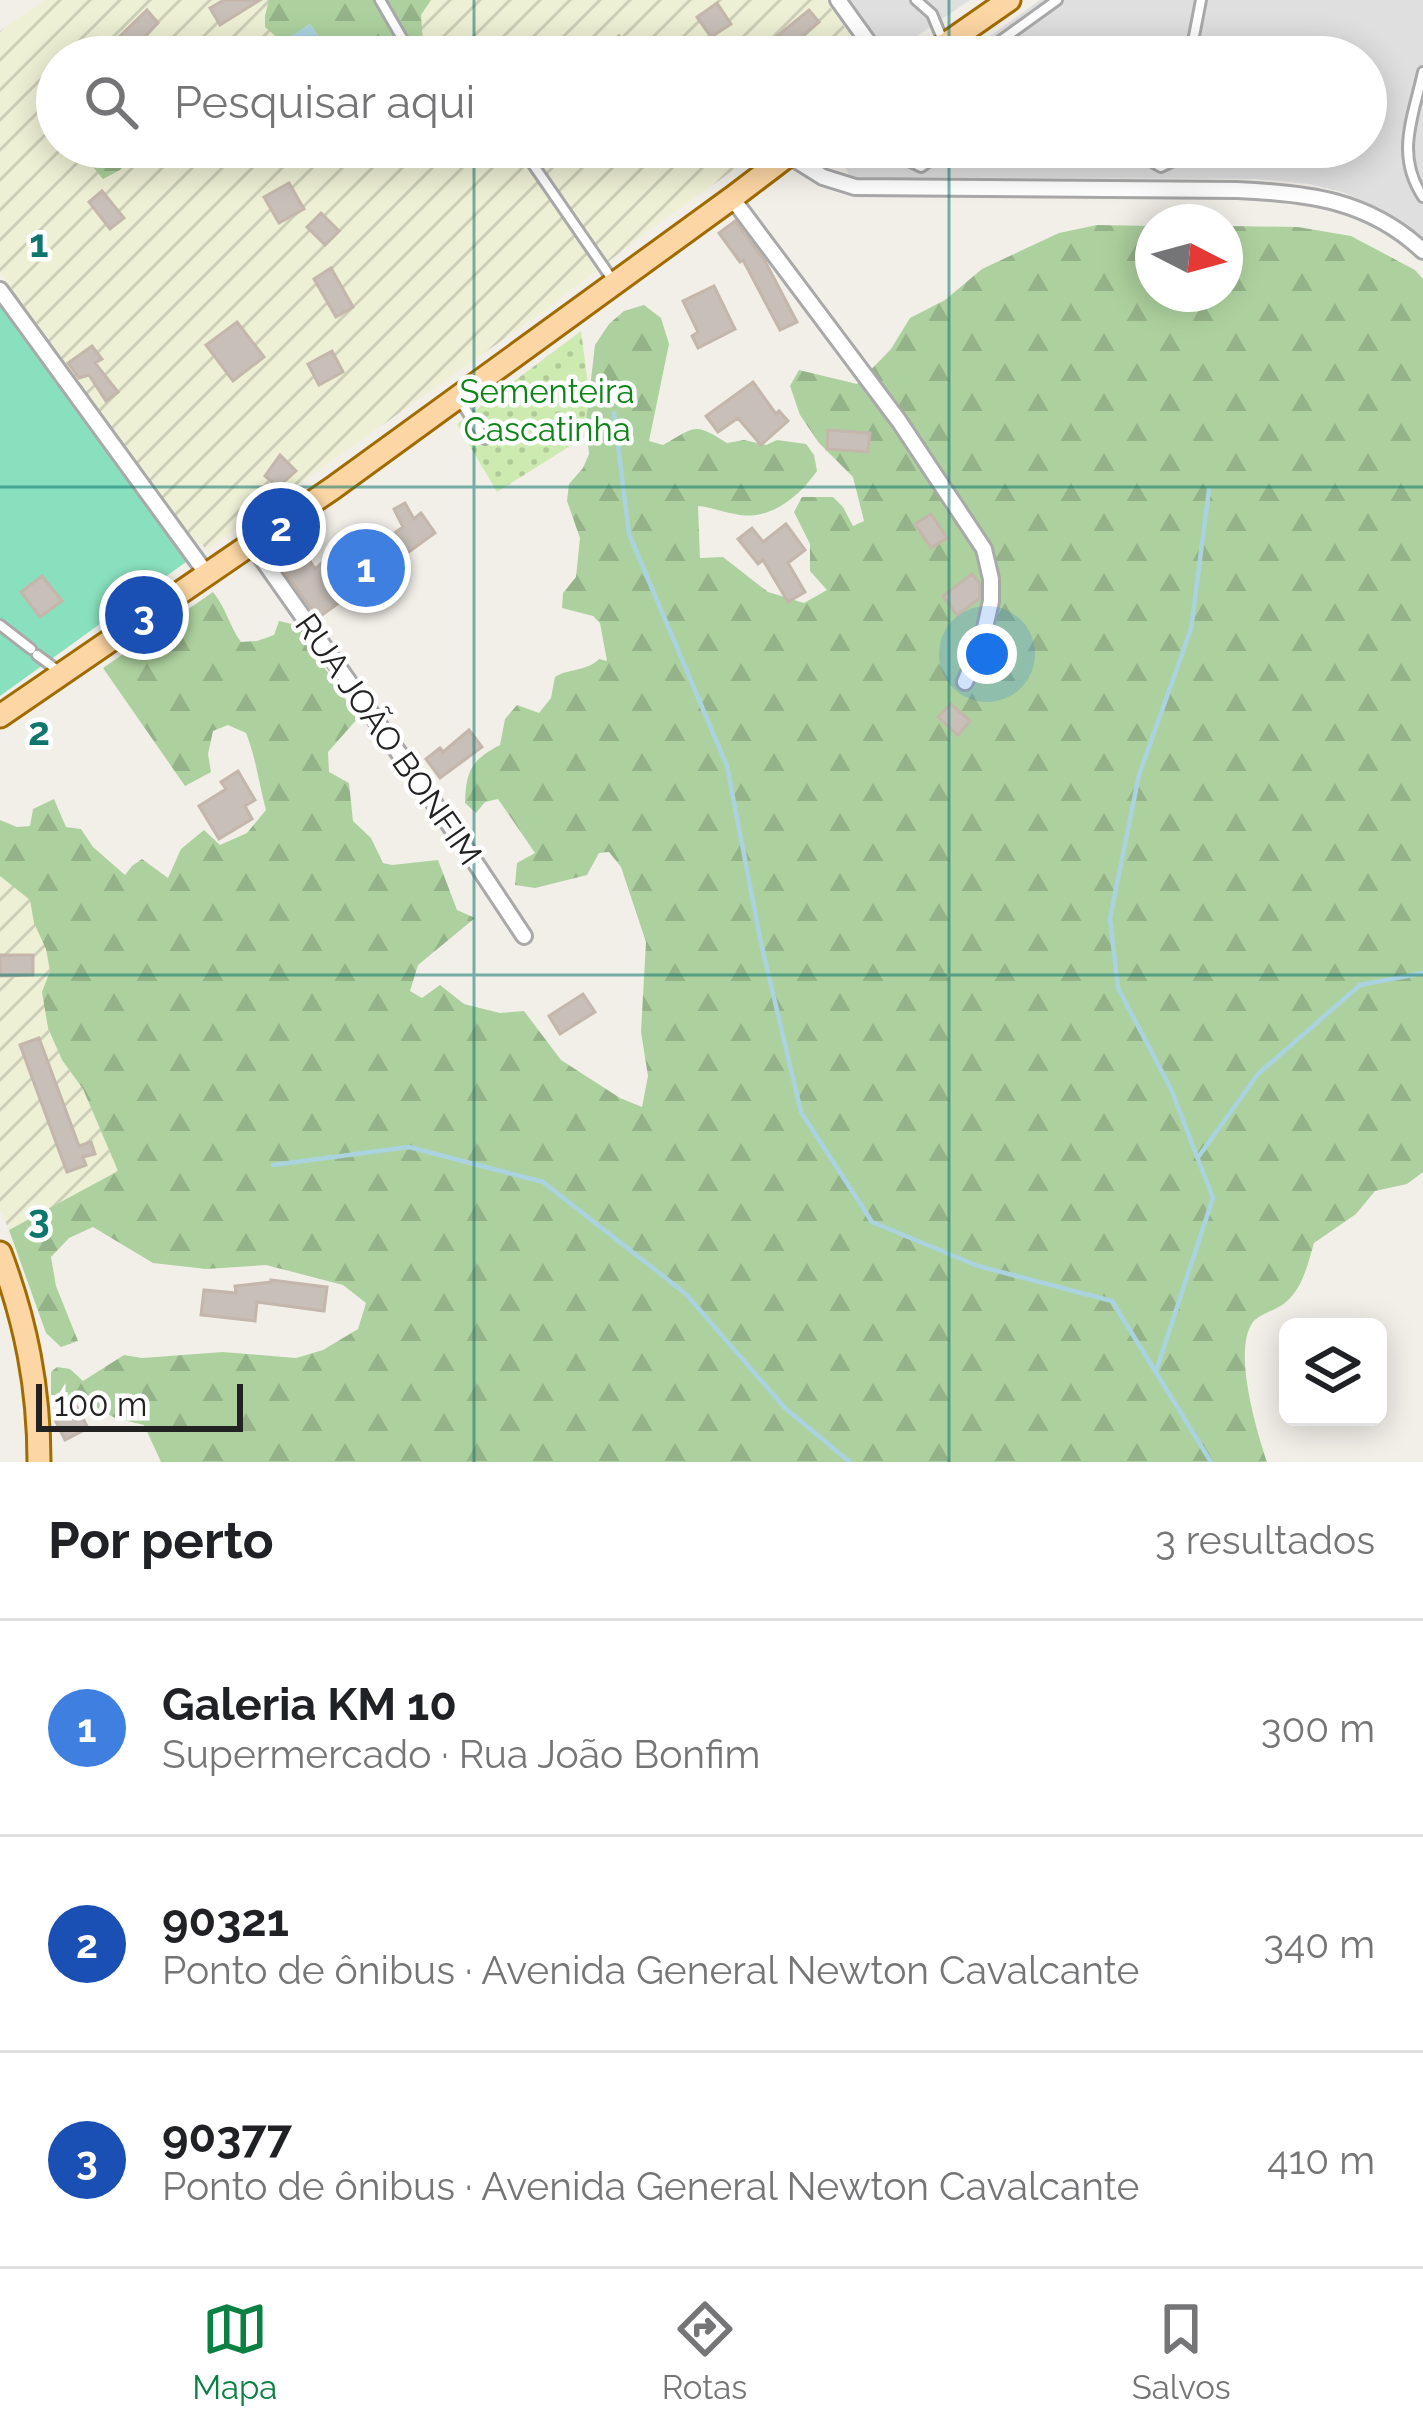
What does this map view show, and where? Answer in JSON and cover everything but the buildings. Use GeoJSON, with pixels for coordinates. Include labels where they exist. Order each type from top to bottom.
{"type":"FeatureCollection","features":[{"type":"Feature","properties":{"kind":"main road"},"geometry":{"type":"LineString","coordinates":[[958,36],[1010,0]]}},
{"type":"Feature","properties":{"kind":"main road"},"geometry":{"type":"LineString","coordinates":[[0,716],[333,488],[771,168]]}},
{"type":"Feature","properties":{"kind":"main road"},"geometry":{"type":"LineString","coordinates":[[0,1253],[30,1347],[39,1462]]}},
{"type":"Feature","properties":{"kind":"street"},"geometry":{"type":"LineString","coordinates":[[838,0],[864,36]]}},
{"type":"Feature","properties":{"kind":"street"},"geometry":{"type":"LineString","coordinates":[[813,168],[823,177],[855,187],[1237,190],[1330,198],[1395,227],[1423,251]]}},
{"type":"Feature","properties":{"kind":"street"},"geometry":{"type":"LineString","coordinates":[[732,199],[909,434],[984,549],[991,601],[982,641],[965,682]]}},
{"type":"Feature","properties":{"kind":"street"},"geometry":{"type":"LineString","coordinates":[[0,290],[206,573]]}},
{"type":"Feature","properties":{"kind":"street","name":"RUA JOÃO BONFIM"},"geometry":{"type":"LineString","coordinates":[[250,543],[524,936]]}},
{"type":"Feature","properties":{"kind":"lane"},"geometry":{"type":"LineString","coordinates":[[380,0],[401,36]]}},
{"type":"Feature","properties":{"kind":"lane"},"geometry":{"type":"LineString","coordinates":[[916,0],[932,14],[934,36]]}},
{"type":"Feature","properties":{"kind":"lane"},"geometry":{"type":"LineString","coordinates":[[1007,36],[1057,0]]}},
{"type":"Feature","properties":{"kind":"lane"},"geometry":{"type":"LineString","coordinates":[[1194,36],[1201,0]]}},
{"type":"Feature","properties":{"kind":"lane"},"geometry":{"type":"LineString","coordinates":[[1423,72],[1407,158],[1410,177],[1423,197]]}},
{"type":"Feature","properties":{"kind":"lane"},"geometry":{"type":"LineString","coordinates":[[1407,158],[1420,154]]}},
{"type":"Feature","properties":{"kind":"lane"},"geometry":{"type":"LineString","coordinates":[[535,168],[614,284]]}},
{"type":"Feature","properties":{"kind":"lane"},"geometry":{"type":"LineString","coordinates":[[1410,177],[1423,177]]}},
{"type":"Feature","properties":{"kind":"lane"},"geometry":{"type":"LineString","coordinates":[[457,397],[485,439]]}},
{"type":"Feature","properties":{"kind":"lane"},"geometry":{"type":"LineString","coordinates":[[0,625],[62,674]]}},
{"type":"Feature","properties":{"kind":"shaded area"},"geometry":{"type":"Polygon","coordinates":[[[847,0],[970,0],[917,36],[873,36],[847,0]]]}},
{"type":"Feature","properties":{"kind":"shaded area"},"geometry":{"type":"Polygon","coordinates":[[[1040,0],[1423,0],[1423,238],[1382,209],[1309,184],[1256,179],[850,177],[845,168],[1387,168],[1387,36],[990,36],[1040,0]]]}},
{"type":"Feature","properties":{"kind":"green space"},"geometry":{"type":"Polygon","coordinates":[[[44,0],[825,0],[851,36],[36,36],[36,168],[736,168],[206,550],[201,543],[195,546],[0,272],[0,31],[44,0]]]}},
{"type":"Feature","properties":{"kind":"green space"},"geometry":{"type":"Polygon","coordinates":[[[269,0],[431,0],[421,15],[422,36],[318,36],[310,24],[291,36],[275,36],[265,27],[269,0]]]}},
{"type":"Feature","properties":{"kind":"green space"},"geometry":{"type":"Polygon","coordinates":[[[94,168],[122,168],[120,170],[103,179],[94,168]]]}},
{"type":"Feature","properties":{"kind":"green space"},"geometry":{"type":"Polygon","coordinates":[[[1097,225],[1135,226],[1135,312],[1243,312],[1243,226],[1298,227],[1351,236],[1415,270],[1423,279],[1423,1172],[1407,1184],[1375,1191],[1356,1214],[1314,1243],[1297,1290],[1253,1322],[1247,1335],[1246,1371],[1267,1462],[161,1462],[144,1425],[115,1418],[90,1404],[51,1397],[51,1372],[57,1367],[70,1369],[83,1381],[124,1355],[223,1352],[296,1358],[323,1350],[358,1329],[366,1303],[343,1285],[266,1265],[206,1269],[153,1263],[93,1227],[69,1238],[51,1257],[56,1286],[78,1341],[61,1347],[46,1333],[9,1230],[118,1171],[83,1089],[62,1060],[48,1028],[42,992],[50,971],[46,949],[30,900],[0,876],[0,820],[30,826],[33,809],[54,799],[66,827],[81,829],[93,847],[125,875],[142,859],[168,878],[181,849],[204,830],[220,845],[247,833],[266,810],[246,733],[228,725],[213,731],[208,754],[211,772],[185,786],[103,668],[213,592],[241,642],[274,635],[279,621],[296,625],[358,718],[328,752],[329,772],[349,783],[353,821],[371,838],[383,863],[438,860],[457,910],[475,918],[418,965],[410,991],[422,998],[440,985],[464,1004],[500,1013],[524,1011],[561,1060],[642,1107],[648,1076],[641,1032],[646,942],[621,867],[609,852],[599,853],[587,875],[535,888],[515,885],[517,863],[535,853],[498,799],[485,802],[476,813],[465,803],[472,768],[500,745],[505,719],[517,705],[539,713],[551,698],[555,677],[599,659],[607,661],[600,623],[593,616],[562,608],[563,593],[576,577],[580,538],[567,501],[569,484],[589,454],[586,422],[595,345],[624,311],[644,305],[661,318],[669,344],[649,441],[663,445],[695,429],[727,443],[744,440],[766,445],[777,440],[806,444],[817,471],[782,505],[748,516],[698,506],[700,558],[723,557],[768,592],[804,603],[827,590],[810,571],[810,544],[794,512],[802,497],[833,497],[853,526],[864,521],[853,477],[819,443],[800,415],[790,386],[799,370],[857,384],[891,349],[910,318],[945,300],[982,269],[1059,233],[1097,225]]]}},
{"type":"Feature","properties":{"kind":"green space"},"geometry":{"type":"Polygon","coordinates":[[[0,302],[186,562],[0,696],[0,302]]]}},
{"type":"Feature","properties":{"kind":"green space","name":"Sementeira Cascatinha"},"geometry":{"type":"Polygon","coordinates":[[[581,331],[594,431],[497,492],[457,424],[581,331]]]}},
{"type":"Feature","properties":{"kind":"green space"},"geometry":{"type":"Polygon","coordinates":[[[0,836],[92,947],[43,992],[48,1028],[62,1060],[83,1089],[119,1172],[9,1230],[0,1211],[0,836]]]}},
{"type":"Feature","properties":{"kind":"water"},"geometry":{"type":"Polygon","coordinates":[[[310,24],[318,36],[291,36],[310,24]]]}},
{"type":"Feature","properties":{"kind":"waterway"},"geometry":{"type":"LineString","coordinates":[[614,413],[629,534],[727,766],[761,943],[801,1112],[872,1222],[978,1266],[1112,1301],[1211,1462]]}},
{"type":"Feature","properties":{"kind":"waterway"},"geometry":{"type":"LineString","coordinates":[[1156,1371],[1213,1198],[1171,1089],[1118,988],[1110,918],[1139,775],[1191,629],[1209,490]]}},
{"type":"Feature","properties":{"kind":"waterway"},"geometry":{"type":"LineString","coordinates":[[1199,1156],[1258,1074],[1360,985],[1423,973]]}},
{"type":"Feature","properties":{"kind":"waterway"},"geometry":{"type":"LineString","coordinates":[[273,1165],[409,1147],[543,1182],[686,1294],[785,1408],[850,1462]]}},
{"type":"Feature","properties":{"kind":"place","name":"90321"},"geometry":{"type":"Point","coordinates":[281,527]}},
{"type":"Feature","properties":{"kind":"place","name":"Galeria KM 10"},"geometry":{"type":"Point","coordinates":[366,568]}},
{"type":"Feature","properties":{"kind":"place","name":"90377"},"geometry":{"type":"Point","coordinates":[144,615]}}]}
